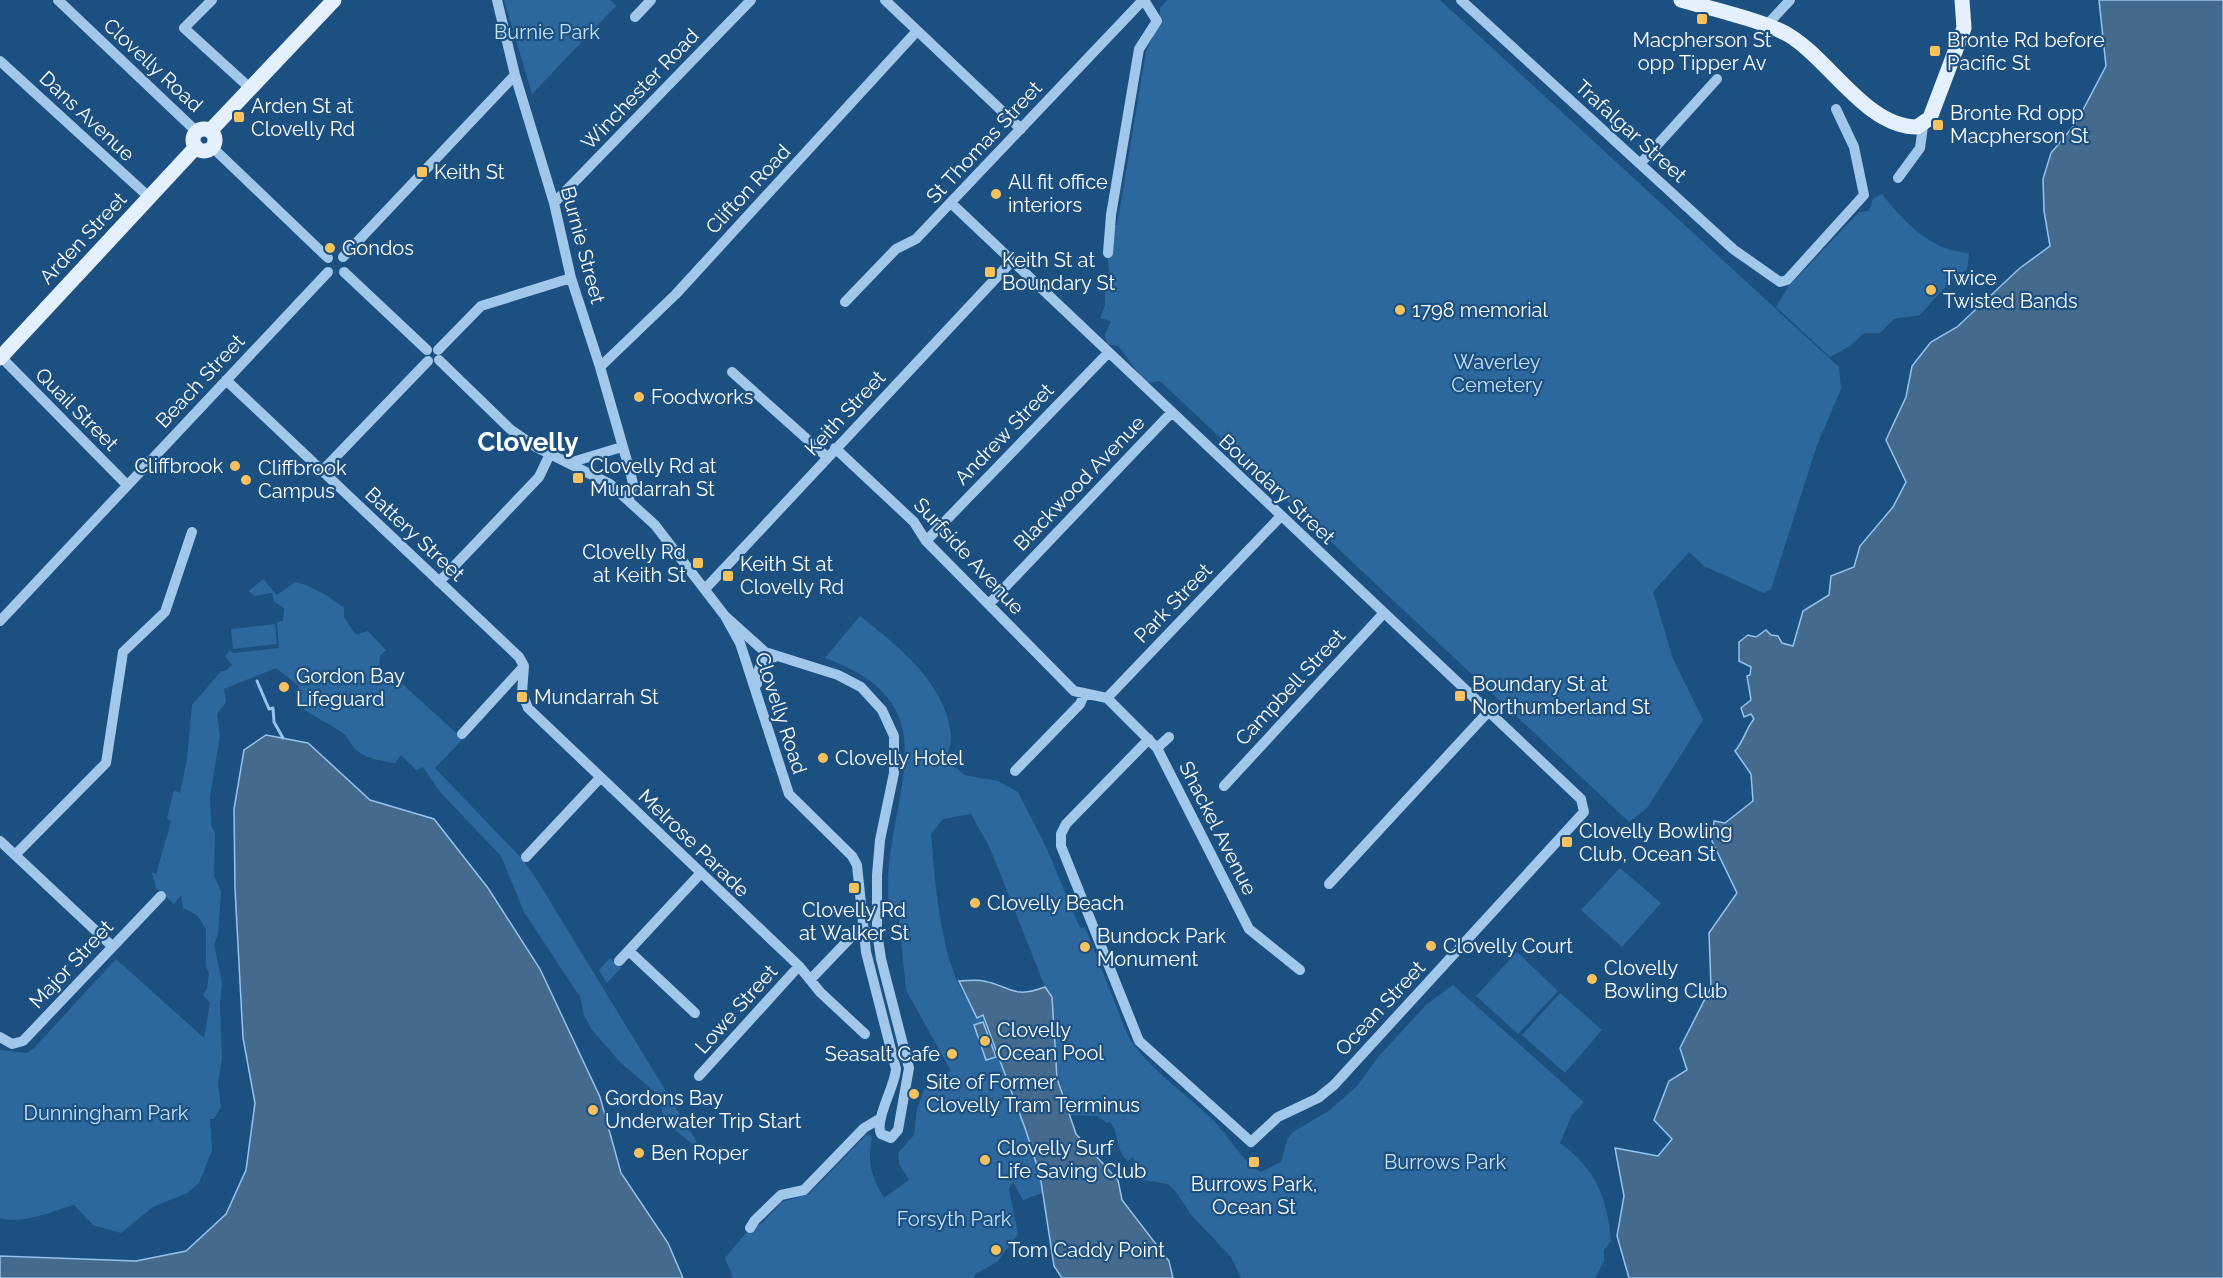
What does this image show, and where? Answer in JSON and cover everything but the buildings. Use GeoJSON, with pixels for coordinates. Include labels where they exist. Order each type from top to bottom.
{"type":"FeatureCollection","features":[{"type":"Feature","properties":{"kind":"main road","name":"Arden Street"},"geometry":{"type":"LineString","coordinates":[[2,352],[150,198],[201,137],[251,89],[334,0]]}},
{"type":"Feature","properties":{"kind":"main road"},"geometry":{"type":"LineString","coordinates":[[1682,0],[1766,26],[1792,37],[1884,117],[1900,125],[1920,127],[1933,113],[1964,28],[1962,0]]}},
{"type":"Feature","properties":{"kind":"main road"},"geometry":{"type":"LineString","coordinates":[[201,137],[215,141],[212,147]]}},
{"type":"Feature","properties":{"kind":"street","name":"Clovelly Road"},"geometry":{"type":"LineString","coordinates":[[58,0],[201,137]]}},
{"type":"Feature","properties":{"kind":"street"},"geometry":{"type":"LineString","coordinates":[[212,0],[184,28],[251,89]]}},
{"type":"Feature","properties":{"kind":"street","name":"Burnie Street"},"geometry":{"type":"LineString","coordinates":[[497,0],[515,75],[554,203],[571,278],[600,367],[633,484],[629,498]]}},
{"type":"Feature","properties":{"kind":"street"},"geometry":{"type":"LineString","coordinates":[[635,17],[651,0]]}},
{"type":"Feature","properties":{"kind":"street","name":"Winchester Road"},"geometry":{"type":"LineString","coordinates":[[554,203],[751,0]]}},
{"type":"Feature","properties":{"kind":"street"},"geometry":{"type":"LineString","coordinates":[[885,0],[1021,129]]}},
{"type":"Feature","properties":{"kind":"street"},"geometry":{"type":"LineString","coordinates":[[1108,253],[1111,215],[1139,49],[1157,21],[1143,0]]}},
{"type":"Feature","properties":{"kind":"street","name":"St Thomas Street"},"geometry":{"type":"LineString","coordinates":[[845,302],[896,249],[916,239],[1143,0]]}},
{"type":"Feature","properties":{"kind":"street"},"geometry":{"type":"LineString","coordinates":[[1766,26],[1790,0]]}},
{"type":"Feature","properties":{"kind":"street","name":"Trafalgar Street"},"geometry":{"type":"LineString","coordinates":[[1463,1],[1733,249],[1780,282],[1787,280],[1864,195],[1854,147],[1836,109]]}},
{"type":"Feature","properties":{"kind":"street","name":"Clifton Road"},"geometry":{"type":"LineString","coordinates":[[600,367],[676,294],[917,31]]}},
{"type":"Feature","properties":{"kind":"street","name":"Dans Avenue"},"geometry":{"type":"LineString","coordinates":[[0,61],[150,198]]}},
{"type":"Feature","properties":{"kind":"street"},"geometry":{"type":"LineString","coordinates":[[343,257],[515,75]]}},
{"type":"Feature","properties":{"kind":"street"},"geometry":{"type":"LineString","coordinates":[[1640,164],[1717,79]]}},
{"type":"Feature","properties":{"kind":"street"},"geometry":{"type":"LineString","coordinates":[[1898,178],[1920,148],[1920,127]]}},
{"type":"Feature","properties":{"kind":"street"},"geometry":{"type":"LineString","coordinates":[[212,147],[328,258]]}},
{"type":"Feature","properties":{"kind":"street","name":"Boundary Street"},"geometry":{"type":"LineString","coordinates":[[951,203],[1280,517],[1581,799]]}},
{"type":"Feature","properties":{"kind":"street"},"geometry":{"type":"LineString","coordinates":[[334,255],[343,257],[346,263],[344,272],[335,275],[328,272],[326,264],[328,258],[334,255]]}},
{"type":"Feature","properties":{"kind":"street","name":"Keith Street"},"geometry":{"type":"LineString","coordinates":[[705,589],[1011,262]]}},
{"type":"Feature","properties":{"kind":"street","name":"Beach Street"},"geometry":{"type":"LineString","coordinates":[[0,621],[328,272]]}},
{"type":"Feature","properties":{"kind":"street","name":"Clovelly Road"},"geometry":{"type":"LineString","coordinates":[[344,272],[510,429],[550,454],[610,484],[629,498],[655,525],[725,616],[740,644],[757,691],[789,794],[852,856],[857,866],[866,952],[896,1069],[895,1079],[881,1118]]}},
{"type":"Feature","properties":{"kind":"street"},"geometry":{"type":"LineString","coordinates":[[322,471],[481,306],[571,278]]}},
{"type":"Feature","properties":{"kind":"street","name":"Quail Street"},"geometry":{"type":"LineString","coordinates":[[2,352],[127,485]]}},
{"type":"Feature","properties":{"kind":"street","name":"Andrew Street"},"geometry":{"type":"LineString","coordinates":[[926,541],[1108,353]]}},
{"type":"Feature","properties":{"kind":"street"},"geometry":{"type":"LineString","coordinates":[[732,372],[827,457]]}},
{"type":"Feature","properties":{"kind":"street","name":"Battery Street"},"geometry":{"type":"LineString","coordinates":[[226,380],[519,657],[524,666]]}},
{"type":"Feature","properties":{"kind":"street","name":"Blackwood Avenue"},"geometry":{"type":"LineString","coordinates":[[989,604],[1171,413]]}},
{"type":"Feature","properties":{"kind":"street"},"geometry":{"type":"LineString","coordinates":[[569,463],[622,447]]}},
{"type":"Feature","properties":{"kind":"street","name":"Surfside Avenue"},"geometry":{"type":"LineString","coordinates":[[835,448],[914,522],[926,541],[1079,692]]}},
{"type":"Feature","properties":{"kind":"street"},"geometry":{"type":"LineString","coordinates":[[439,582],[539,477],[550,454]]}},
{"type":"Feature","properties":{"kind":"street","name":"Park Street"},"geometry":{"type":"LineString","coordinates":[[1107,698],[1280,517]]}},
{"type":"Feature","properties":{"kind":"street"},"geometry":{"type":"LineString","coordinates":[[15,855],[106,764],[123,652],[165,612],[192,532]]}},
{"type":"Feature","properties":{"kind":"street","name":"Campbell Street"},"geometry":{"type":"LineString","coordinates":[[1224,786],[1383,614]]}},
{"type":"Feature","properties":{"kind":"street"},"geometry":{"type":"LineString","coordinates":[[725,616],[756,646],[775,657],[832,673],[853,682],[882,710],[891,729],[896,755],[880,840],[877,875],[878,932],[881,959],[909,1068],[896,1134],[891,1138],[881,1134],[879,1130],[881,1118]]}},
{"type":"Feature","properties":{"kind":"street"},"geometry":{"type":"LineString","coordinates":[[757,691],[759,667],[767,659],[775,657]]}},
{"type":"Feature","properties":{"kind":"street"},"geometry":{"type":"LineString","coordinates":[[462,734],[524,666]]}},
{"type":"Feature","properties":{"kind":"street","name":"Melrose Parade"},"geometry":{"type":"LineString","coordinates":[[524,666],[522,693],[524,702],[600,778],[799,966],[810,980],[865,1034]]}},
{"type":"Feature","properties":{"kind":"street"},"geometry":{"type":"LineString","coordinates":[[1014,771],[1080,704],[1079,692],[1107,698]]}},
{"type":"Feature","properties":{"kind":"street","name":"Shackel Avenue"},"geometry":{"type":"LineString","coordinates":[[1107,698],[1157,748],[1249,929],[1300,970]]}},
{"type":"Feature","properties":{"kind":"street"},"geometry":{"type":"LineString","coordinates":[[1329,884],[1488,712]]}},
{"type":"Feature","properties":{"kind":"street"},"geometry":{"type":"LineString","coordinates":[[1157,748],[1169,737]]}},
{"type":"Feature","properties":{"kind":"street","name":"Ocean Street"},"geometry":{"type":"LineString","coordinates":[[1149,739],[1066,824],[1060,834],[1061,846],[1140,1041],[1251,1142],[1278,1117],[1318,1098],[1334,1085],[1578,821],[1585,808],[1581,799]]}},
{"type":"Feature","properties":{"kind":"street"},"geometry":{"type":"LineString","coordinates":[[526,857],[600,778]]}},
{"type":"Feature","properties":{"kind":"street"},"geometry":{"type":"LineString","coordinates":[[0,841],[112,946]]}},
{"type":"Feature","properties":{"kind":"street"},"geometry":{"type":"LineString","coordinates":[[619,962],[700,874]]}},
{"type":"Feature","properties":{"kind":"street","name":"Major Street"},"geometry":{"type":"LineString","coordinates":[[1,1038],[12,1044],[23,1041],[161,896]]}},
{"type":"Feature","properties":{"kind":"street"},"geometry":{"type":"LineString","coordinates":[[810,980],[855,933],[878,932]]}},
{"type":"Feature","properties":{"kind":"street"},"geometry":{"type":"LineString","coordinates":[[629,951],[694,1013]]}},
{"type":"Feature","properties":{"kind":"street","name":"Lowe Street"},"geometry":{"type":"LineString","coordinates":[[699,1076],[799,966]]}},
{"type":"Feature","properties":{"kind":"street"},"geometry":{"type":"LineString","coordinates":[[750,1228],[781,1195],[804,1190],[864,1128],[881,1118]]}},
{"type":"Feature","properties":{"kind":"green space","name":"Burnie Park"},"geometry":{"type":"Polygon","coordinates":[[[504,0],[610,0],[616,6],[532,94],[504,0]]]}},
{"type":"Feature","properties":{"kind":"green space","name":"Waverley Cemetery"},"geometry":{"type":"Polygon","coordinates":[[[1167,0],[1440,0],[1839,367],[1841,389],[1817,445],[1771,589],[1764,593],[1704,566],[1689,552],[1653,592],[1673,659],[1703,720],[1647,808],[1629,822],[1160,381],[1148,383],[1118,346],[1107,344],[1105,335],[1111,321],[1100,318],[1105,305],[1105,284],[1110,283],[1107,248],[1114,225],[1117,225],[1146,52],[1160,21],[1160,8],[1167,0]]]}},
{"type":"Feature","properties":{"kind":"green space"},"geometry":{"type":"Polygon","coordinates":[[[1882,194],[1909,224],[1931,241],[1942,247],[1969,253],[1967,270],[1956,275],[1920,315],[1894,319],[1880,333],[1864,333],[1850,346],[1830,357],[1776,307],[1788,287],[1859,212],[1869,211],[1873,199],[1882,194]]]}},
{"type":"Feature","properties":{"kind":"green space","name":"Dunningham Park"},"geometry":{"type":"Polygon","coordinates":[[[263,579],[277,595],[295,582],[321,592],[344,608],[344,617],[356,635],[368,631],[386,650],[380,656],[379,669],[390,673],[463,739],[435,768],[523,860],[537,880],[703,1152],[667,1124],[663,1119],[661,1102],[656,1093],[620,1062],[592,1030],[584,1015],[580,997],[524,912],[501,856],[440,792],[423,767],[416,770],[401,755],[395,763],[372,758],[356,750],[342,733],[296,703],[299,699],[295,694],[299,686],[276,668],[224,689],[226,702],[217,714],[220,735],[210,797],[211,825],[215,833],[214,875],[221,892],[218,934],[214,944],[222,983],[220,1003],[222,1059],[218,1084],[221,1107],[214,1119],[210,1119],[212,1150],[199,1183],[187,1193],[153,1207],[121,1233],[93,1225],[74,1205],[27,1219],[0,1218],[0,1050],[27,1053],[34,1048],[116,959],[204,1038],[210,1003],[203,995],[207,988],[209,973],[206,966],[206,929],[197,915],[183,908],[181,895],[174,904],[156,888],[152,873],[156,874],[171,822],[167,818],[174,790],[180,793],[187,759],[192,705],[221,671],[225,671],[232,665],[225,656],[230,650],[233,653],[279,648],[277,622],[283,621],[284,608],[274,602],[272,593],[254,596],[249,591],[263,579]]]}},
{"type":"Feature","properties":{"kind":"green space"},"geometry":{"type":"Polygon","coordinates":[[[860,616],[904,653],[930,682],[947,716],[951,735],[947,758],[964,775],[998,781],[1018,792],[1046,847],[1080,928],[1085,927],[1128,1036],[1157,1070],[1214,1121],[1247,1161],[1261,1172],[1281,1162],[1288,1138],[1293,1132],[1330,1110],[1357,1086],[1379,1056],[1426,1005],[1453,985],[1584,1102],[1572,1115],[1560,1143],[1583,1163],[1598,1185],[1603,1198],[1611,1241],[1604,1250],[1604,1261],[1595,1278],[1241,1278],[1231,1257],[1191,1215],[1177,1193],[1168,1184],[1142,1180],[1133,1157],[1128,1161],[1121,1152],[1110,1122],[1107,1123],[1097,1116],[1069,1115],[1054,1059],[1052,997],[1045,987],[990,848],[971,814],[943,819],[931,834],[943,932],[958,982],[969,1001],[983,1015],[1025,1128],[1045,1192],[1023,1200],[1013,1182],[1009,1189],[1018,1234],[997,1262],[975,1274],[974,1278],[733,1278],[725,1258],[745,1234],[763,1222],[782,1202],[809,1194],[867,1134],[872,1137],[871,1169],[884,1198],[909,1180],[899,1164],[898,1153],[914,1135],[917,1109],[925,1087],[934,1079],[951,1071],[906,990],[899,919],[889,920],[889,865],[904,770],[905,743],[899,718],[886,695],[862,675],[825,658],[860,616]]]}},
{"type":"Feature","properties":{"kind":"green space"},"geometry":{"type":"Polygon","coordinates":[[[275,624],[277,644],[233,649],[231,629],[275,624]]]}},
{"type":"Feature","properties":{"kind":"green space"},"geometry":{"type":"Polygon","coordinates":[[[1620,868],[1661,903],[1622,947],[1581,910],[1620,868]]]}},
{"type":"Feature","properties":{"kind":"green space"},"geometry":{"type":"Polygon","coordinates":[[[1517,952],[1558,991],[1518,1034],[1476,996],[1517,952]]]}},
{"type":"Feature","properties":{"kind":"green space"},"geometry":{"type":"Polygon","coordinates":[[[610,958],[621,968],[607,983],[599,970],[610,958]]]}},
{"type":"Feature","properties":{"kind":"green space"},"geometry":{"type":"Polygon","coordinates":[[[1560,993],[1602,1030],[1565,1073],[1522,1035],[1560,993]]]}},
{"type":"Feature","properties":{"kind":"shaded area"},"geometry":{"type":"Polygon","coordinates":[[[2099,0],[2223,0],[2223,1278],[1629,1278],[1617,1236],[1624,1196],[1615,1148],[1658,1156],[1672,1139],[1654,1120],[1669,1081],[1687,1070],[1680,1048],[1711,987],[1709,933],[1737,893],[1712,841],[1714,821],[1725,823],[1753,801],[1751,774],[1735,751],[1754,719],[1751,714],[1744,717],[1741,708],[1751,700],[1747,676],[1750,675],[1751,667],[1739,661],[1739,642],[1748,635],[1756,637],[1766,630],[1771,635],[1778,636],[1782,643],[1793,646],[1803,611],[1829,595],[1831,576],[1854,567],[1860,546],[1893,507],[1906,482],[1886,440],[1906,397],[1912,366],[1931,342],[1957,327],[2020,268],[2050,246],[2044,211],[2043,179],[2051,153],[2076,123],[2106,66],[2099,0]]]}},
{"type":"Feature","properties":{"kind":"shaded area"},"geometry":{"type":"Polygon","coordinates":[[[266,735],[308,743],[370,800],[434,819],[488,888],[540,969],[600,1097],[621,1173],[668,1243],[683,1278],[0,1278],[0,1256],[136,1261],[186,1251],[226,1214],[246,1170],[255,1103],[243,1038],[235,889],[234,809],[244,750],[266,735]]]}},
{"type":"Feature","properties":{"kind":"shaded area"},"geometry":{"type":"Polygon","coordinates":[[[981,980],[1019,992],[1045,987],[1052,997],[1057,1078],[1076,1134],[1118,1180],[1122,1200],[1169,1261],[1173,1278],[1062,1278],[1054,1266],[1040,1175],[1025,1128],[983,1015],[977,1018],[959,981],[981,980]]]}},
{"type":"Feature","properties":{"kind":"shaded area","name":"Clovelly Ocean Pool"},"geometry":{"type":"Polygon","coordinates":[[[983,1022],[996,1057],[986,1060],[974,1025],[983,1022]]]}},
{"type":"Feature","properties":{"kind":"waterway"},"geometry":{"type":"LineString","coordinates":[[257,681],[269,709],[273,708],[274,722],[283,738]]}},
{"type":"Feature","properties":{"kind":"place","name":"Macpherson St opp Tipper Av"},"geometry":{"type":"Point","coordinates":[1702,19]}},
{"type":"Feature","properties":{"kind":"place","name":"Bronte Rd before Pacific St"},"geometry":{"type":"Point","coordinates":[1935,51]}},
{"type":"Feature","properties":{"kind":"place","name":"Arden St at Clovelly Rd"},"geometry":{"type":"Point","coordinates":[239,117]}},
{"type":"Feature","properties":{"kind":"place","name":"Bronte Rd opp Macpherson St"},"geometry":{"type":"Point","coordinates":[1938,125]}},
{"type":"Feature","properties":{"kind":"place","name":"Keith St"},"geometry":{"type":"Point","coordinates":[422,172]}},
{"type":"Feature","properties":{"kind":"place","name":"All fit office interiors"},"geometry":{"type":"Point","coordinates":[996,194]}},
{"type":"Feature","properties":{"kind":"place","name":"Gondos"},"geometry":{"type":"Point","coordinates":[330,248]}},
{"type":"Feature","properties":{"kind":"place","name":"Keith St at Boundary St"},"geometry":{"type":"Point","coordinates":[990,272]}},
{"type":"Feature","properties":{"kind":"place","name":"Twice Twisted Bands"},"geometry":{"type":"Point","coordinates":[1931,290]}},
{"type":"Feature","properties":{"kind":"place","name":"1798 memorial"},"geometry":{"type":"Point","coordinates":[1400,310]}},
{"type":"Feature","properties":{"kind":"place","name":"Foodworks"},"geometry":{"type":"Point","coordinates":[639,397]}},
{"type":"Feature","properties":{"kind":"place","name":"Cliffbrook"},"geometry":{"type":"Point","coordinates":[235,466]}},
{"type":"Feature","properties":{"kind":"place","name":"Clovelly Rd at Mundarrah St"},"geometry":{"type":"Point","coordinates":[578,478]}},
{"type":"Feature","properties":{"kind":"place","name":"Cliffbrook Campus"},"geometry":{"type":"Point","coordinates":[246,480]}},
{"type":"Feature","properties":{"kind":"place","name":"Clovelly Rd at Keith St"},"geometry":{"type":"Point","coordinates":[698,563]}},
{"type":"Feature","properties":{"kind":"place","name":"Keith St at Clovelly Rd"},"geometry":{"type":"Point","coordinates":[728,576]}},
{"type":"Feature","properties":{"kind":"place","name":"Gordon Bay Lifeguard"},"geometry":{"type":"Point","coordinates":[284,687]}},
{"type":"Feature","properties":{"kind":"place","name":"Boundary St at Northumberland St"},"geometry":{"type":"Point","coordinates":[1460,696]}},
{"type":"Feature","properties":{"kind":"place","name":"Mundarrah St"},"geometry":{"type":"Point","coordinates":[522,697]}},
{"type":"Feature","properties":{"kind":"place","name":"Clovelly Hotel"},"geometry":{"type":"Point","coordinates":[823,758]}},
{"type":"Feature","properties":{"kind":"place","name":"Clovelly Bowling Club, Ocean St"},"geometry":{"type":"Point","coordinates":[1567,842]}},
{"type":"Feature","properties":{"kind":"place","name":"Clovelly Rd at Walker St"},"geometry":{"type":"Point","coordinates":[854,888]}},
{"type":"Feature","properties":{"kind":"place","name":"Clovelly Beach"},"geometry":{"type":"Point","coordinates":[975,903]}},
{"type":"Feature","properties":{"kind":"place","name":"Clovelly Court"},"geometry":{"type":"Point","coordinates":[1431,946]}},
{"type":"Feature","properties":{"kind":"place","name":"Bundock Park Monument"},"geometry":{"type":"Point","coordinates":[1085,947]}},
{"type":"Feature","properties":{"kind":"place","name":"Clovelly Bowling Club"},"geometry":{"type":"Point","coordinates":[1592,979]}},
{"type":"Feature","properties":{"kind":"place","name":"Clovelly Ocean Pool"},"geometry":{"type":"Point","coordinates":[985,1041]}},
{"type":"Feature","properties":{"kind":"place","name":"Seasalt Cafe"},"geometry":{"type":"Point","coordinates":[952,1054]}},
{"type":"Feature","properties":{"kind":"place","name":"Site of Former Clovelly Tram Terminus"},"geometry":{"type":"Point","coordinates":[914,1094]}},
{"type":"Feature","properties":{"kind":"place","name":"Gordons Bay Underwater Trip Start"},"geometry":{"type":"Point","coordinates":[593,1110]}},
{"type":"Feature","properties":{"kind":"place","name":"Ben Roper"},"geometry":{"type":"Point","coordinates":[639,1153]}},
{"type":"Feature","properties":{"kind":"place","name":"Clovelly Surf Life Saving Club"},"geometry":{"type":"Point","coordinates":[985,1160]}},
{"type":"Feature","properties":{"kind":"place","name":"Burrows Park, Ocean St"},"geometry":{"type":"Point","coordinates":[1254,1162]}},
{"type":"Feature","properties":{"kind":"place","name":"Tom Caddy Point"},"geometry":{"type":"Point","coordinates":[996,1250]}},
{"type":"Feature","properties":{"kind":"district","name":"Clovelly"},"geometry":{"type":"Point","coordinates":[528,442]}},
{"type":"Feature","properties":{"kind":"park label","name":"Burrows Park"},"geometry":{"type":"Point","coordinates":[1445,1162]}},
{"type":"Feature","properties":{"kind":"park label","name":"Forsyth Park"},"geometry":{"type":"Point","coordinates":[954,1219]}}]}
